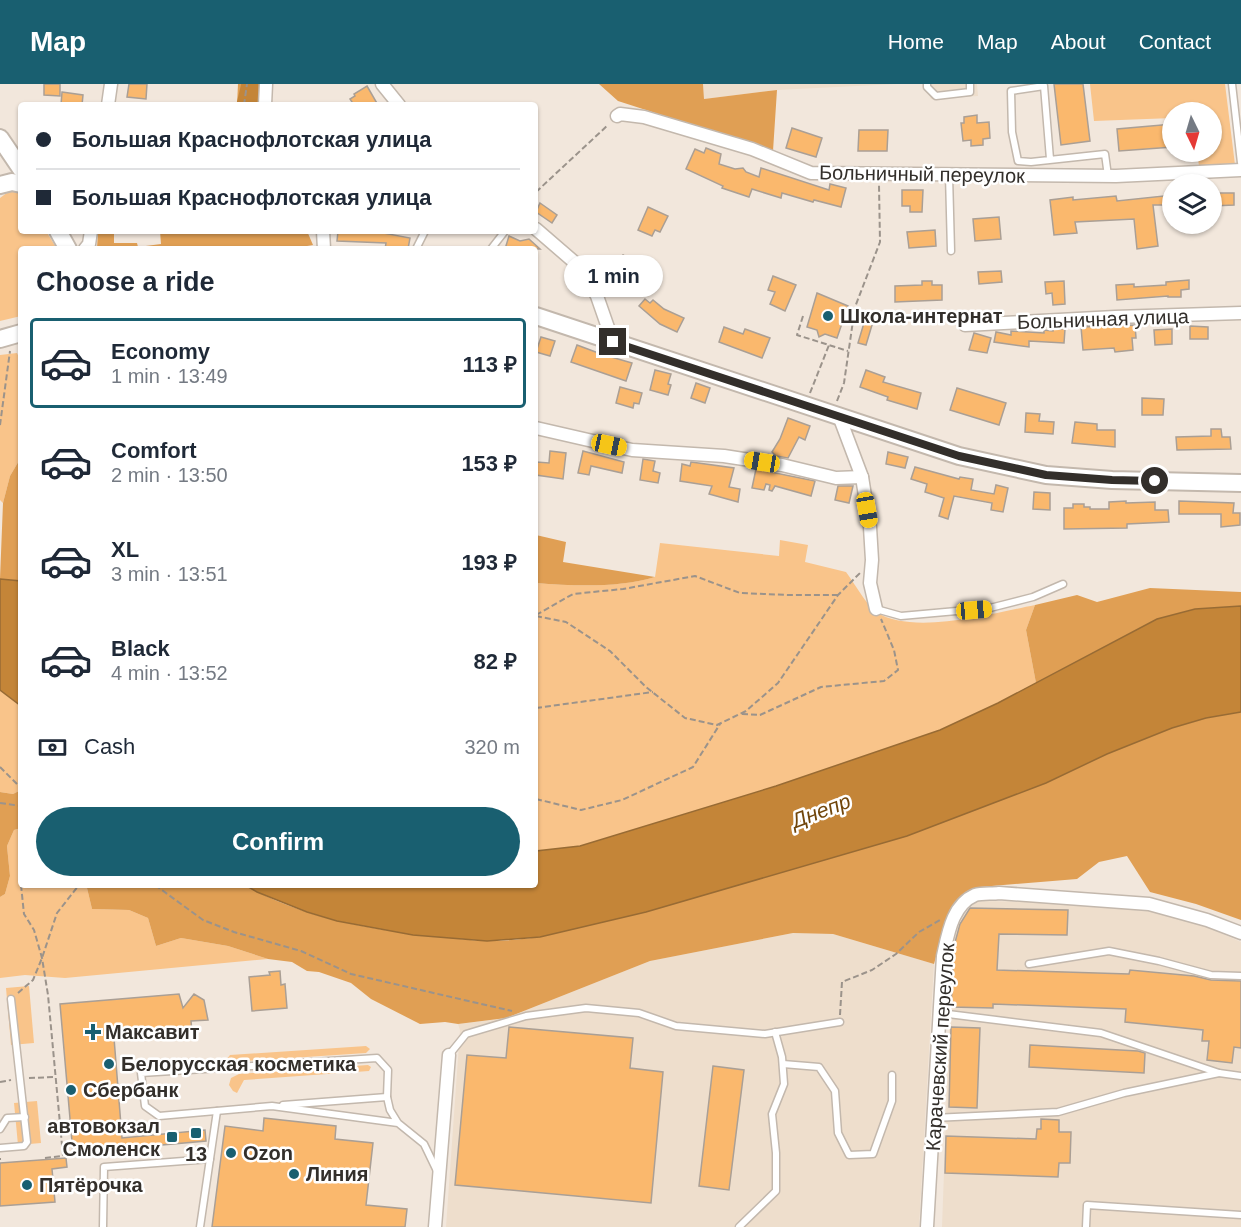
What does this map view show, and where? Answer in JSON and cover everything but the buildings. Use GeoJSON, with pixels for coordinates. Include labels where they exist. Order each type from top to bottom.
{"type":"FeatureCollection","features":[{"type":"Feature","properties":{"kind":"main road"},"geometry":{"type":"LineString","coordinates":[[0,138],[18,165]]}},
{"type":"Feature","properties":{"kind":"main road"},"geometry":{"type":"LineString","coordinates":[[0,185],[12,182],[18,183]]}},
{"type":"Feature","properties":{"kind":"main road"},"geometry":{"type":"LineString","coordinates":[[538,317],[959,456],[1046,475],[1112,480],[1241,483]]}},
{"type":"Feature","properties":{"kind":"street"},"geometry":{"type":"LineString","coordinates":[[108,102],[111,84]]}},
{"type":"Feature","properties":{"kind":"street"},"geometry":{"type":"LineString","coordinates":[[266,84],[266,102]]}},
{"type":"Feature","properties":{"kind":"street"},"geometry":{"type":"LineString","coordinates":[[382,84],[397,102]]}},
{"type":"Feature","properties":{"kind":"street","name":"Больничный переулок"},"geometry":{"type":"LineString","coordinates":[[617,117],[620,114],[644,117],[752,149],[811,173],[1108,176],[1241,170]]}},
{"type":"Feature","properties":{"kind":"street"},"geometry":{"type":"LineString","coordinates":[[538,231],[580,267],[597,296],[613,342]]}},
{"type":"Feature","properties":{"kind":"street","name":"Больничная улица"},"geometry":{"type":"LineString","coordinates":[[965,325],[1115,317],[1241,314]]}},
{"type":"Feature","properties":{"kind":"street"},"geometry":{"type":"LineString","coordinates":[[836,415],[862,477],[870,527],[872,560],[870,583],[876,609]]}},
{"type":"Feature","properties":{"kind":"street"},"geometry":{"type":"LineString","coordinates":[[538,428],[632,450],[724,456],[782,465],[836,478],[862,477]]}},
{"type":"Feature","properties":{"kind":"street"},"geometry":{"type":"LineString","coordinates":[[958,909],[976,895],[999,893],[1149,904],[1207,920],[1241,933]]}},
{"type":"Feature","properties":{"kind":"street","name":"Карачевский переулок"},"geometry":{"type":"LineString","coordinates":[[927,1227],[943,956],[948,931],[958,909]]}},
{"type":"Feature","properties":{"kind":"street"},"geometry":{"type":"LineString","coordinates":[[435,1227],[449,1055]]}},
{"type":"Feature","properties":{"kind":"lane"},"geometry":{"type":"LineString","coordinates":[[927,84],[936,96],[970,92],[970,84]]}},
{"type":"Feature","properties":{"kind":"lane"},"geometry":{"type":"LineString","coordinates":[[1232,84],[1241,162]]}},
{"type":"Feature","properties":{"kind":"lane"},"geometry":{"type":"LineString","coordinates":[[1050,159],[1044,86],[1011,91],[1012,132],[1018,161],[1050,159],[1105,154],[1108,176]]}},
{"type":"Feature","properties":{"kind":"lane"},"geometry":{"type":"LineString","coordinates":[[949,175],[951,251]]}},
{"type":"Feature","properties":{"kind":"lane"},"geometry":{"type":"LineString","coordinates":[[493,246],[503,234]]}},
{"type":"Feature","properties":{"kind":"lane"},"geometry":{"type":"LineString","coordinates":[[876,609],[902,616],[990,608],[1033,597],[1064,584]]}},
{"type":"Feature","properties":{"kind":"lane"},"geometry":{"type":"LineString","coordinates":[[1029,964],[1109,951],[1160,961],[1211,975],[1241,976]]}},
{"type":"Feature","properties":{"kind":"lane"},"geometry":{"type":"LineString","coordinates":[[0,1148],[24,1146],[27,1142],[11,999]]}},
{"type":"Feature","properties":{"kind":"lane"},"geometry":{"type":"LineString","coordinates":[[449,1055],[466,1034],[526,1016],[586,1008],[639,1013],[676,1026],[765,1034],[840,1022]]}},
{"type":"Feature","properties":{"kind":"lane"},"geometry":{"type":"LineString","coordinates":[[940,1013],[1101,1033],[1219,1073],[1241,1076]]}},
{"type":"Feature","properties":{"kind":"lane"},"geometry":{"type":"LineString","coordinates":[[739,1227],[776,1191],[776,1153],[772,1114],[784,1084],[783,1064],[775,1032]]}},
{"type":"Feature","properties":{"kind":"lane"},"geometry":{"type":"LineString","coordinates":[[387,1097],[159,1116],[145,1106],[141,1073],[376,1058],[388,1070],[387,1097],[390,1110],[398,1124],[424,1144],[440,1177]]}},
{"type":"Feature","properties":{"kind":"lane"},"geometry":{"type":"LineString","coordinates":[[783,1064],[819,1067],[835,1091],[838,1133],[849,1155],[873,1154],[892,1101],[892,1075]]}},
{"type":"Feature","properties":{"kind":"lane"},"geometry":{"type":"LineString","coordinates":[[933,1118],[1058,1112],[1124,1093],[1219,1073]]}},
{"type":"Feature","properties":{"kind":"lane"},"geometry":{"type":"LineString","coordinates":[[272,1106],[398,1124]]}},
{"type":"Feature","properties":{"kind":"lane"},"geometry":{"type":"LineString","coordinates":[[200,1227],[217,1111]]}},
{"type":"Feature","properties":{"kind":"lane"},"geometry":{"type":"LineString","coordinates":[[0,1130],[7,1118],[25,1118]]}},
{"type":"Feature","properties":{"kind":"lane"},"geometry":{"type":"LineString","coordinates":[[103,1227],[104,1167],[210,1159]]}},
{"type":"Feature","properties":{"kind":"lane"},"geometry":{"type":"LineString","coordinates":[[1086,1227],[1087,1205],[1241,1215]]}},
{"type":"Feature","properties":{"kind":"path"},"geometry":{"type":"LineString","coordinates":[[244,102],[247,84]]}},
{"type":"Feature","properties":{"kind":"path"},"geometry":{"type":"LineString","coordinates":[[538,190],[617,117]]}},
{"type":"Feature","properties":{"kind":"path"},"geometry":{"type":"LineString","coordinates":[[836,415],[844,383],[855,306],[880,242],[879,173]]}},
{"type":"Feature","properties":{"kind":"path"},"geometry":{"type":"LineString","coordinates":[[803,316],[797,335],[848,351]]}},
{"type":"Feature","properties":{"kind":"path"},"geometry":{"type":"LineString","coordinates":[[0,425],[15,338]]}},
{"type":"Feature","properties":{"kind":"path"},"geometry":{"type":"LineString","coordinates":[[810,393],[829,345]]}},
{"type":"Feature","properties":{"kind":"path"},"geometry":{"type":"LineString","coordinates":[[538,616],[566,622],[610,651],[652,692],[685,718],[717,725],[746,711],[778,683],[838,594],[872,560]]}},
{"type":"Feature","properties":{"kind":"path"},"geometry":{"type":"LineString","coordinates":[[538,615],[573,594],[622,589],[695,576],[740,593],[838,594]]}},
{"type":"Feature","properties":{"kind":"path"},"geometry":{"type":"LineString","coordinates":[[739,714],[759,715],[821,687],[884,681],[898,670],[894,650],[876,609]]}},
{"type":"Feature","properties":{"kind":"path"},"geometry":{"type":"LineString","coordinates":[[538,708],[652,692]]}},
{"type":"Feature","properties":{"kind":"path"},"geometry":{"type":"LineString","coordinates":[[538,800],[580,810],[622,800],[693,768],[720,724]]}},
{"type":"Feature","properties":{"kind":"path"},"geometry":{"type":"LineString","coordinates":[[0,767],[18,785]]}},
{"type":"Feature","properties":{"kind":"path"},"geometry":{"type":"LineString","coordinates":[[0,803],[18,806]]}},
{"type":"Feature","properties":{"kind":"path"},"geometry":{"type":"LineString","coordinates":[[21,888],[24,914],[34,930],[42,958],[48,994],[63,1156]]}},
{"type":"Feature","properties":{"kind":"path"},"geometry":{"type":"LineString","coordinates":[[11,999],[33,980],[57,913],[77,888]]}},
{"type":"Feature","properties":{"kind":"path"},"geometry":{"type":"LineString","coordinates":[[159,888],[203,920],[234,932],[301,951],[351,974],[477,1004],[499,1007],[526,1016]]}},
{"type":"Feature","properties":{"kind":"path"},"geometry":{"type":"LineString","coordinates":[[840,1022],[842,982],[872,970],[896,954],[919,932],[958,909]]}},
{"type":"Feature","properties":{"kind":"path"},"geometry":{"type":"LineString","coordinates":[[38,1078],[56,1077]]}},
{"type":"Feature","properties":{"kind":"path"},"geometry":{"type":"LineString","coordinates":[[45,1158],[121,1151]]}},
{"type":"Feature","properties":{"kind":"shaded area"},"geometry":{"type":"Polygon","coordinates":[[[238,84],[262,84],[260,102],[237,102],[238,84]]]}},
{"type":"Feature","properties":{"kind":"shaded area"},"geometry":{"type":"Polygon","coordinates":[[[599,84],[703,84],[704,99],[777,90],[773,151],[618,101],[599,84]]]}},
{"type":"Feature","properties":{"kind":"shaded area"},"geometry":{"type":"Polygon","coordinates":[[[703,84],[897,84],[777,90],[704,99],[703,84]]]}},
{"type":"Feature","properties":{"kind":"shaded area"},"geometry":{"type":"Polygon","coordinates":[[[924,84],[977,84],[978,96],[931,99],[924,84]]]}},
{"type":"Feature","properties":{"kind":"shaded area"},"geometry":{"type":"Polygon","coordinates":[[[1090,84],[1225,84],[1235,165],[1199,166],[1198,162],[1222,162],[1222,102],[1162,102],[1162,118],[1094,121],[1090,84]]]}},
{"type":"Feature","properties":{"kind":"shaded area"},"geometry":{"type":"Polygon","coordinates":[[[18,191],[18,234],[48,234],[55,246],[18,246],[18,317],[0,321],[0,198],[8,192],[18,191]]]}},
{"type":"Feature","properties":{"kind":"shaded area"},"geometry":{"type":"Polygon","coordinates":[[[98,234],[114,234],[114,243],[137,243],[138,246],[97,246],[98,234]]]}},
{"type":"Feature","properties":{"kind":"shaded area"},"geometry":{"type":"Polygon","coordinates":[[[160,234],[308,234],[313,245],[146,246],[161,244],[160,234]]]}},
{"type":"Feature","properties":{"kind":"shaded area"},"geometry":{"type":"Polygon","coordinates":[[[17,353],[18,355],[18,462],[10,476],[3,503],[0,500],[0,355],[17,353]]]}},
{"type":"Feature","properties":{"kind":"shaded area"},"geometry":{"type":"Polygon","coordinates":[[[18,462],[18,581],[0,579],[3,503],[10,476],[18,462]]]}},
{"type":"Feature","properties":{"kind":"shaded area"},"geometry":{"type":"Polygon","coordinates":[[[538,535],[566,542],[563,562],[655,577],[611,585],[538,583],[538,535]]]}},
{"type":"Feature","properties":{"kind":"shaded area"},"geometry":{"type":"Polygon","coordinates":[[[780,540],[808,545],[805,562],[846,572],[873,609],[892,619],[911,622],[954,620],[1035,605],[1026,630],[1036,683],[940,730],[776,786],[580,846],[538,851],[538,583],[611,585],[655,577],[660,543],[779,556],[780,540]]]}},
{"type":"Feature","properties":{"kind":"shaded area"},"geometry":{"type":"Polygon","coordinates":[[[1150,588],[1241,592],[1241,606],[1195,609],[1157,619],[1036,683],[1026,630],[1035,605],[1077,595],[1097,602],[1150,588]]]}},
{"type":"Feature","properties":{"kind":"shaded area"},"geometry":{"type":"Polygon","coordinates":[[[0,690],[18,704],[18,792],[13,794],[0,792],[0,690]]]}},
{"type":"Feature","properties":{"kind":"shaded area"},"geometry":{"type":"Polygon","coordinates":[[[1241,712],[1241,920],[1196,904],[1150,892],[1127,856],[1099,862],[1077,879],[980,887],[964,896],[944,928],[934,964],[833,934],[793,933],[650,961],[506,1018],[458,1024],[445,1022],[420,1024],[371,999],[351,983],[319,972],[307,971],[292,962],[268,959],[228,946],[181,938],[156,946],[148,918],[129,910],[92,909],[87,888],[251,888],[291,907],[367,927],[479,941],[540,937],[986,805],[1046,783],[1107,754],[1172,728],[1206,718],[1241,712]]]}},
{"type":"Feature","properties":{"kind":"shaded area"},"geometry":{"type":"Polygon","coordinates":[[[0,792],[13,794],[18,792],[18,829],[14,830],[7,846],[10,876],[5,894],[0,897],[0,792]]]}},
{"type":"Feature","properties":{"kind":"shaded area"},"geometry":{"type":"Polygon","coordinates":[[[18,829],[18,888],[87,888],[92,909],[129,910],[148,918],[156,946],[181,938],[228,946],[268,959],[65,978],[25,975],[0,978],[0,897],[5,894],[10,876],[7,846],[14,830],[18,829]]]}},
{"type":"Feature","properties":{"kind":"shaded area"},"geometry":{"type":"Polygon","coordinates":[[[977,901],[1141,903],[1166,909],[1241,942],[1241,1227],[942,1227],[953,925],[977,901]]]}},
{"type":"Feature","properties":{"kind":"shaded area"},"geometry":{"type":"Polygon","coordinates":[[[793,933],[833,934],[934,964],[919,1227],[446,1227],[460,1030],[458,1024],[506,1018],[650,961],[793,933]]]}},
{"type":"Feature","properties":{"kind":"shaded area"},"geometry":{"type":"Polygon","coordinates":[[[29,986],[34,1043],[11,1045],[6,988],[29,986]]]}},
{"type":"Feature","properties":{"kind":"shaded area"},"geometry":{"type":"Polygon","coordinates":[[[366,1046],[370,1049],[366,1053],[230,1062],[227,1059],[230,1055],[366,1046]]]}},
{"type":"Feature","properties":{"kind":"shaded area"},"geometry":{"type":"Polygon","coordinates":[[[368,1065],[371,1067],[369,1071],[244,1080],[237,1093],[229,1085],[231,1078],[239,1074],[368,1065]]]}},
{"type":"Feature","properties":{"kind":"shaded area"},"geometry":{"type":"Polygon","coordinates":[[[37,1101],[41,1143],[18,1145],[14,1103],[37,1101]]]}},
{"type":"Feature","properties":{"kind":"water"},"geometry":{"type":"Polygon","coordinates":[[[0,579],[18,581],[18,704],[0,690],[0,579]]]}},
{"type":"Feature","properties":{"kind":"water","name":"Днепр"},"geometry":{"type":"Polygon","coordinates":[[[1241,606],[1241,712],[1206,718],[1172,728],[1107,754],[1046,783],[907,836],[646,912],[540,937],[487,941],[413,935],[337,921],[307,912],[250,888],[538,888],[538,851],[580,846],[776,786],[940,730],[998,703],[1157,619],[1195,609],[1241,606]]]}},
{"type":"Feature","properties":{"kind":"waterway"},"geometry":{"type":"LineString","coordinates":[[248,102],[252,84]]}},
{"type":"Feature","properties":{"kind":"place","name":"Школа-интернат"},"geometry":{"type":"Point","coordinates":[828,316]}},
{"type":"Feature","properties":{"kind":"place","name":"Максавит"},"geometry":{"type":"Point","coordinates":[93,1032]}},
{"type":"Feature","properties":{"kind":"place","name":"Белорусская косметика"},"geometry":{"type":"Point","coordinates":[109,1064]}},
{"type":"Feature","properties":{"kind":"place","name":"Сбербанк"},"geometry":{"type":"Point","coordinates":[71,1090]}},
{"type":"Feature","properties":{"kind":"place","name":"13"},"geometry":{"type":"Point","coordinates":[196,1133]}},
{"type":"Feature","properties":{"kind":"place","name":"автовокзал Смоленск"},"geometry":{"type":"Point","coordinates":[172,1137]}},
{"type":"Feature","properties":{"kind":"place","name":"Ozon"},"geometry":{"type":"Point","coordinates":[231,1153]}},
{"type":"Feature","properties":{"kind":"place","name":"Линия"},"geometry":{"type":"Point","coordinates":[294,1174]}},
{"type":"Feature","properties":{"kind":"place","name":"Пятёрочка"},"geometry":{"type":"Point","coordinates":[27,1185]}},
{"type":"Feature","properties":{"kind":"route"},"geometry":{"type":"LineString","coordinates":[[613,342],[959,456],[1046,475],[1155,481]]}}]}
